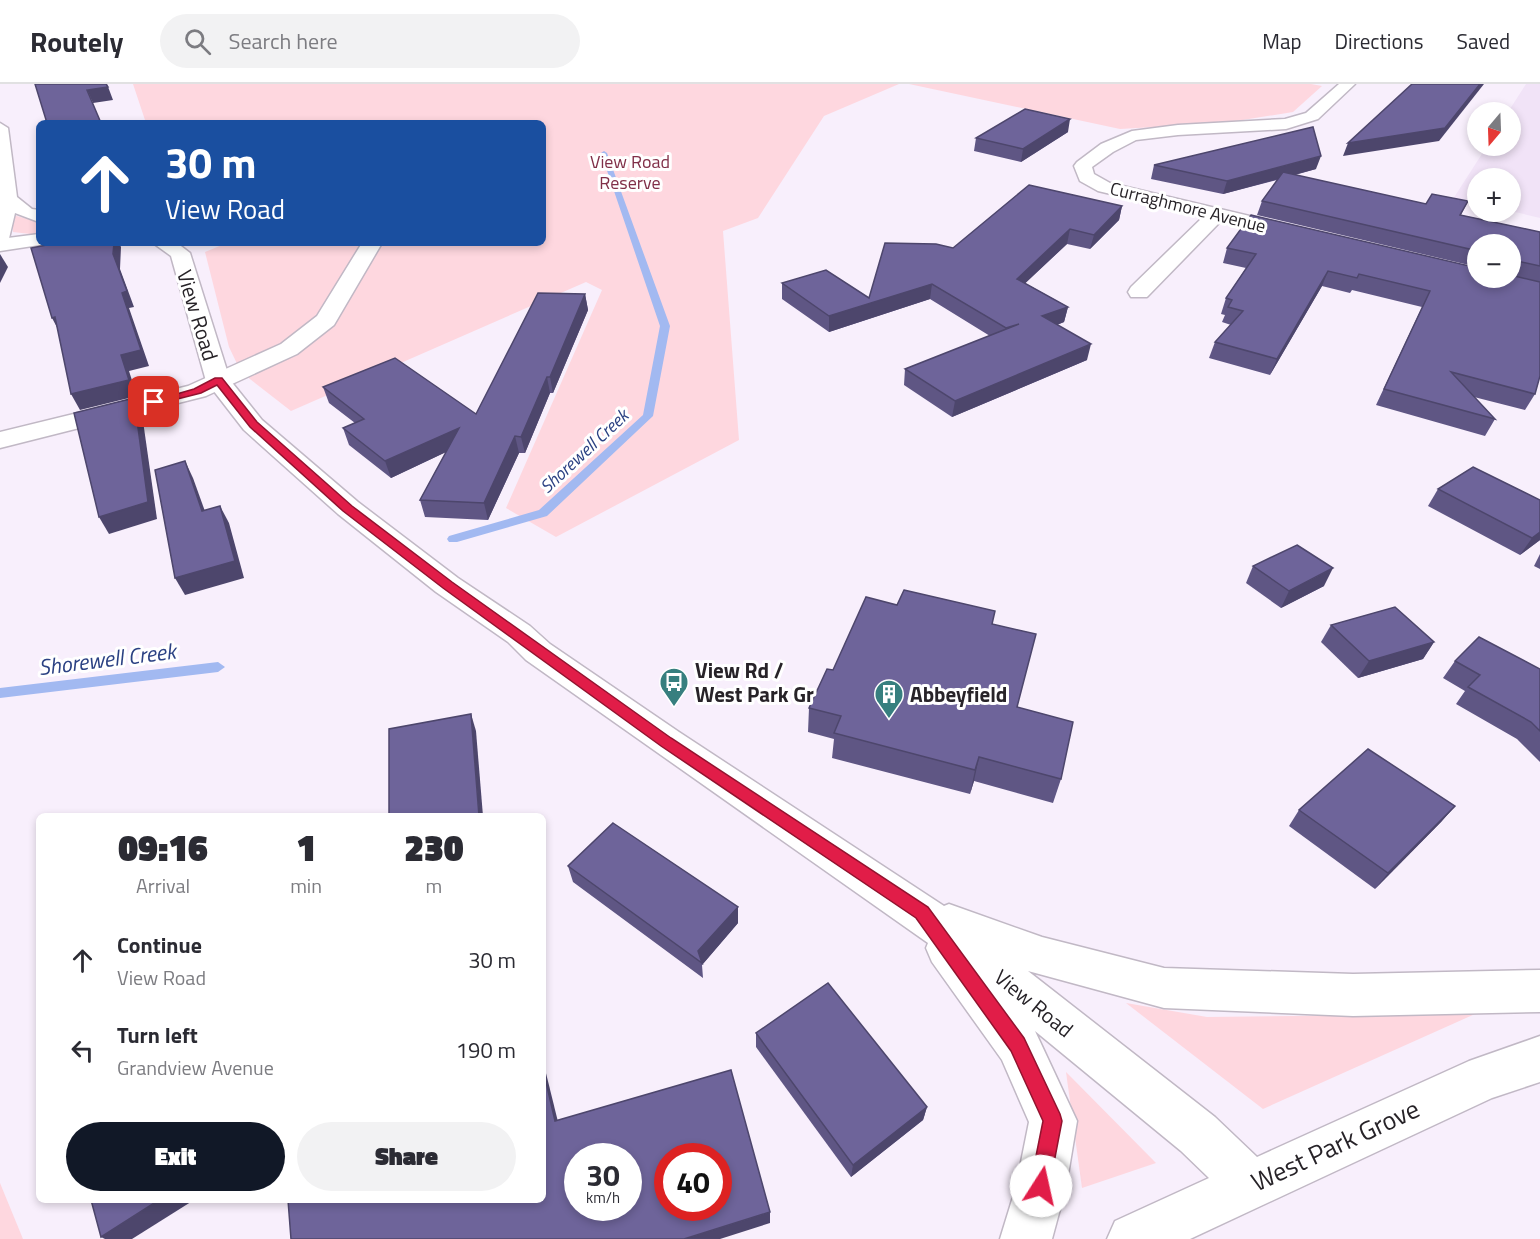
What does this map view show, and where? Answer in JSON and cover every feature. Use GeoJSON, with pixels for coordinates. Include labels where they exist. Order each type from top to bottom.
{"type":"FeatureCollection","features":[{"type":"Feature","properties":{"kind":"street","name":"Curraghmore Avenue"},"geometry":{"type":"LineString","coordinates":[[1307,236],[1104,187],[1086,177],[1083,166],[1107,148],[1132,136],[1286,124],[1312,116],[1348,84]]}},
{"type":"Feature","properties":{"kind":"street"},"geometry":{"type":"LineString","coordinates":[[0,128],[8,200],[0,244],[36,240]]}},
{"type":"Feature","properties":{"kind":"street"},"geometry":{"type":"LineString","coordinates":[[8,200],[26,213],[36,215]]}},
{"type":"Feature","properties":{"kind":"street"},"geometry":{"type":"LineString","coordinates":[[1139,292],[1217,214]]}},
{"type":"Feature","properties":{"kind":"street","name":"View Road"},"geometry":{"type":"LineString","coordinates":[[168,246],[180,254],[218,381],[253,425],[348,508],[447,585],[666,742],[922,913],[1198,1134],[1250,1184]]}},
{"type":"Feature","properties":{"kind":"street"},"geometry":{"type":"LineString","coordinates":[[0,440],[197,391],[289,349],[327,321],[370,246]]}},
{"type":"Feature","properties":{"kind":"street"},"geometry":{"type":"LineString","coordinates":[[922,913],[1042,957],[1164,988],[1353,995],[1540,991]]}},
{"type":"Feature","properties":{"kind":"street"},"geometry":{"type":"LineString","coordinates":[[922,913],[1018,1044],[1053,1121],[1041,1186],[1026,1239]]}},
{"type":"Feature","properties":{"kind":"street","name":"West Park Grove"},"geometry":{"type":"LineString","coordinates":[[1133,1239],[1485,1077],[1540,1059]]}},
{"type":"Feature","properties":{"kind":"shaded area"},"geometry":{"type":"Polygon","coordinates":[[[1526,84],[1540,84],[1540,218],[1521,213],[1521,168],[1473,168],[1481,156],[1521,156],[1521,102],[1514,102],[1526,84]]]}},
{"type":"Feature","properties":{"kind":"shaded area"},"geometry":{"type":"Polygon","coordinates":[[[1467,177],[1467,202],[1453,199],[1467,177]]]}},
{"type":"Feature","properties":{"kind":"green space","name":"View Road Reserve"},"geometry":{"type":"Polygon","coordinates":[[[133,84],[899,84],[824,116],[758,218],[723,231],[739,440],[556,537],[506,508],[602,290],[586,282],[291,411],[241,372],[229,347],[205,252],[220,246],[546,246],[546,120],[145,120],[133,84]]]}},
{"type":"Feature","properties":{"kind":"green space"},"geometry":{"type":"Polygon","coordinates":[[[909,84],[1311,84],[1322,86],[1293,112],[1224,123],[1120,129],[909,84]]]}},
{"type":"Feature","properties":{"kind":"green space"},"geometry":{"type":"Polygon","coordinates":[[[13,215],[36,221],[36,235],[13,232],[13,215]]]}},
{"type":"Feature","properties":{"kind":"green space"},"geometry":{"type":"Polygon","coordinates":[[[1126,1003],[1207,1017],[1475,1014],[1263,1109],[1126,1003]]]}},
{"type":"Feature","properties":{"kind":"green space"},"geometry":{"type":"Polygon","coordinates":[[[1066,1072],[1156,1163],[1082,1188],[1066,1072]]]}},
{"type":"Feature","properties":{"kind":"green space"},"geometry":{"type":"Polygon","coordinates":[[[0,1183],[23,1239],[0,1239],[0,1183]]]}},
{"type":"Feature","properties":{"kind":"building"},"geometry":{"type":"Polygon","coordinates":[[[35,84],[106,84],[108,87],[87,90],[100,120],[46,120],[35,84]]]}},
{"type":"Feature","properties":{"kind":"building"},"geometry":{"type":"Polygon","coordinates":[[[1412,84],[1480,84],[1445,128],[1348,143],[1412,84]]]}},
{"type":"Feature","properties":{"kind":"building"},"geometry":{"type":"Polygon","coordinates":[[[1025,109],[1070,119],[1023,149],[976,138],[1025,109]]]}},
{"type":"Feature","properties":{"kind":"building"},"geometry":{"type":"Polygon","coordinates":[[[1313,127],[1321,156],[1227,181],[1154,165],[1313,127]]]}},
{"type":"Feature","properties":{"kind":"building"},"geometry":{"type":"Polygon","coordinates":[[[1283,172],[1426,204],[1432,194],[1467,201],[1460,215],[1467,216],[1467,222],[1493,222],[1540,232],[1540,266],[1521,262],[1521,234],[1467,234],[1467,248],[1262,201],[1283,172]]]}},
{"type":"Feature","properties":{"kind":"building"},"geometry":{"type":"Polygon","coordinates":[[[1029,185],[1122,206],[1094,235],[1070,229],[1017,279],[1068,307],[1042,316],[1091,344],[955,401],[905,369],[1019,324],[1006,328],[932,284],[829,316],[782,283],[826,270],[869,298],[885,243],[936,244],[953,248],[1029,185]]]}},
{"type":"Feature","properties":{"kind":"building"},"geometry":{"type":"Polygon","coordinates":[[[1251,215],[1467,265],[1467,288],[1521,288],[1521,278],[1540,282],[1540,376],[1535,394],[1451,372],[1495,419],[1384,389],[1430,291],[1359,274],[1357,278],[1328,271],[1277,359],[1215,342],[1243,311],[1228,307],[1232,300],[1226,298],[1256,254],[1227,248],[1251,215]]]}},
{"type":"Feature","properties":{"kind":"building"},"geometry":{"type":"Polygon","coordinates":[[[114,246],[113,254],[127,291],[122,293],[141,350],[121,355],[129,380],[71,394],[55,317],[52,318],[31,248],[114,246]]]}},
{"type":"Feature","properties":{"kind":"building"},"geometry":{"type":"Polygon","coordinates":[[[538,293],[585,294],[550,377],[547,377],[521,437],[515,436],[484,503],[420,500],[459,428],[385,461],[343,428],[364,419],[323,387],[395,358],[476,414],[538,293]]]}},
{"type":"Feature","properties":{"kind":"building"},"geometry":{"type":"Polygon","coordinates":[[[134,398],[148,502],[99,517],[74,413],[134,398]]]}},
{"type":"Feature","properties":{"kind":"building"},"geometry":{"type":"Polygon","coordinates":[[[185,461],[202,511],[220,506],[235,561],[175,578],[155,470],[185,461]]]}},
{"type":"Feature","properties":{"kind":"building"},"geometry":{"type":"Polygon","coordinates":[[[1473,467],[1540,500],[1540,532],[1532,538],[1438,489],[1473,467]]]}},
{"type":"Feature","properties":{"kind":"building"},"geometry":{"type":"Polygon","coordinates":[[[1297,545],[1333,568],[1289,591],[1253,566],[1297,545]]]}},
{"type":"Feature","properties":{"kind":"building","name":"Abbeyfield"},"geometry":{"type":"Polygon","coordinates":[[[904,590],[995,611],[992,624],[1036,634],[1017,707],[1073,722],[1061,779],[979,757],[975,770],[834,733],[841,716],[809,708],[827,669],[833,670],[866,597],[897,605],[904,590]]]}},
{"type":"Feature","properties":{"kind":"building"},"geometry":{"type":"Polygon","coordinates":[[[1395,607],[1434,642],[1369,661],[1331,625],[1395,607]]]}},
{"type":"Feature","properties":{"kind":"building"},"geometry":{"type":"Polygon","coordinates":[[[1479,637],[1540,669],[1540,731],[1531,722],[1468,687],[1480,675],[1455,661],[1479,637]]]}},
{"type":"Feature","properties":{"kind":"building"},"geometry":{"type":"Polygon","coordinates":[[[471,714],[479,813],[389,813],[389,729],[471,714]]]}},
{"type":"Feature","properties":{"kind":"building"},"geometry":{"type":"Polygon","coordinates":[[[1368,749],[1455,806],[1388,873],[1299,810],[1368,749]]]}},
{"type":"Feature","properties":{"kind":"building"},"geometry":{"type":"Polygon","coordinates":[[[613,823],[738,907],[698,951],[702,963],[568,866],[613,823]]]}},
{"type":"Feature","properties":{"kind":"building"},"geometry":{"type":"Polygon","coordinates":[[[828,983],[927,1107],[853,1165],[756,1033],[828,983]]]}},
{"type":"Feature","properties":{"kind":"building"},"geometry":{"type":"Polygon","coordinates":[[[731,1070],[770,1212],[684,1239],[291,1239],[288,1203],[546,1203],[546,1082],[555,1121],[731,1070]]]}},
{"type":"Feature","properties":{"kind":"building"},"geometry":{"type":"Polygon","coordinates":[[[92,1203],[154,1203],[101,1237],[92,1203]]]}},
{"type":"Feature","properties":{"kind":"waterway","name":"Shorewell Creek"},"geometry":{"type":"LineString","coordinates":[[453,539],[543,513],[648,416],[665,326],[604,153]]}},
{"type":"Feature","properties":{"kind":"waterway","name":"Shorewell Creek"},"geometry":{"type":"LineString","coordinates":[[0,693],[218,667]]}},
{"type":"Feature","properties":{"kind":"place","name":"View Rd / West Park Gr"},"geometry":{"type":"Point","coordinates":[674,708]}},
{"type":"Feature","properties":{"kind":"place","name":"Abbeyfield"},"geometry":{"type":"Point","coordinates":[889,720]}},
{"type":"Feature","properties":{"kind":"route"},"geometry":{"type":"LineString","coordinates":[[154,402],[197,391],[218,381],[253,425],[348,508],[447,585],[519,634],[538,652],[666,742],[922,913],[1018,1044],[1053,1121],[1041,1186]]}}]}
